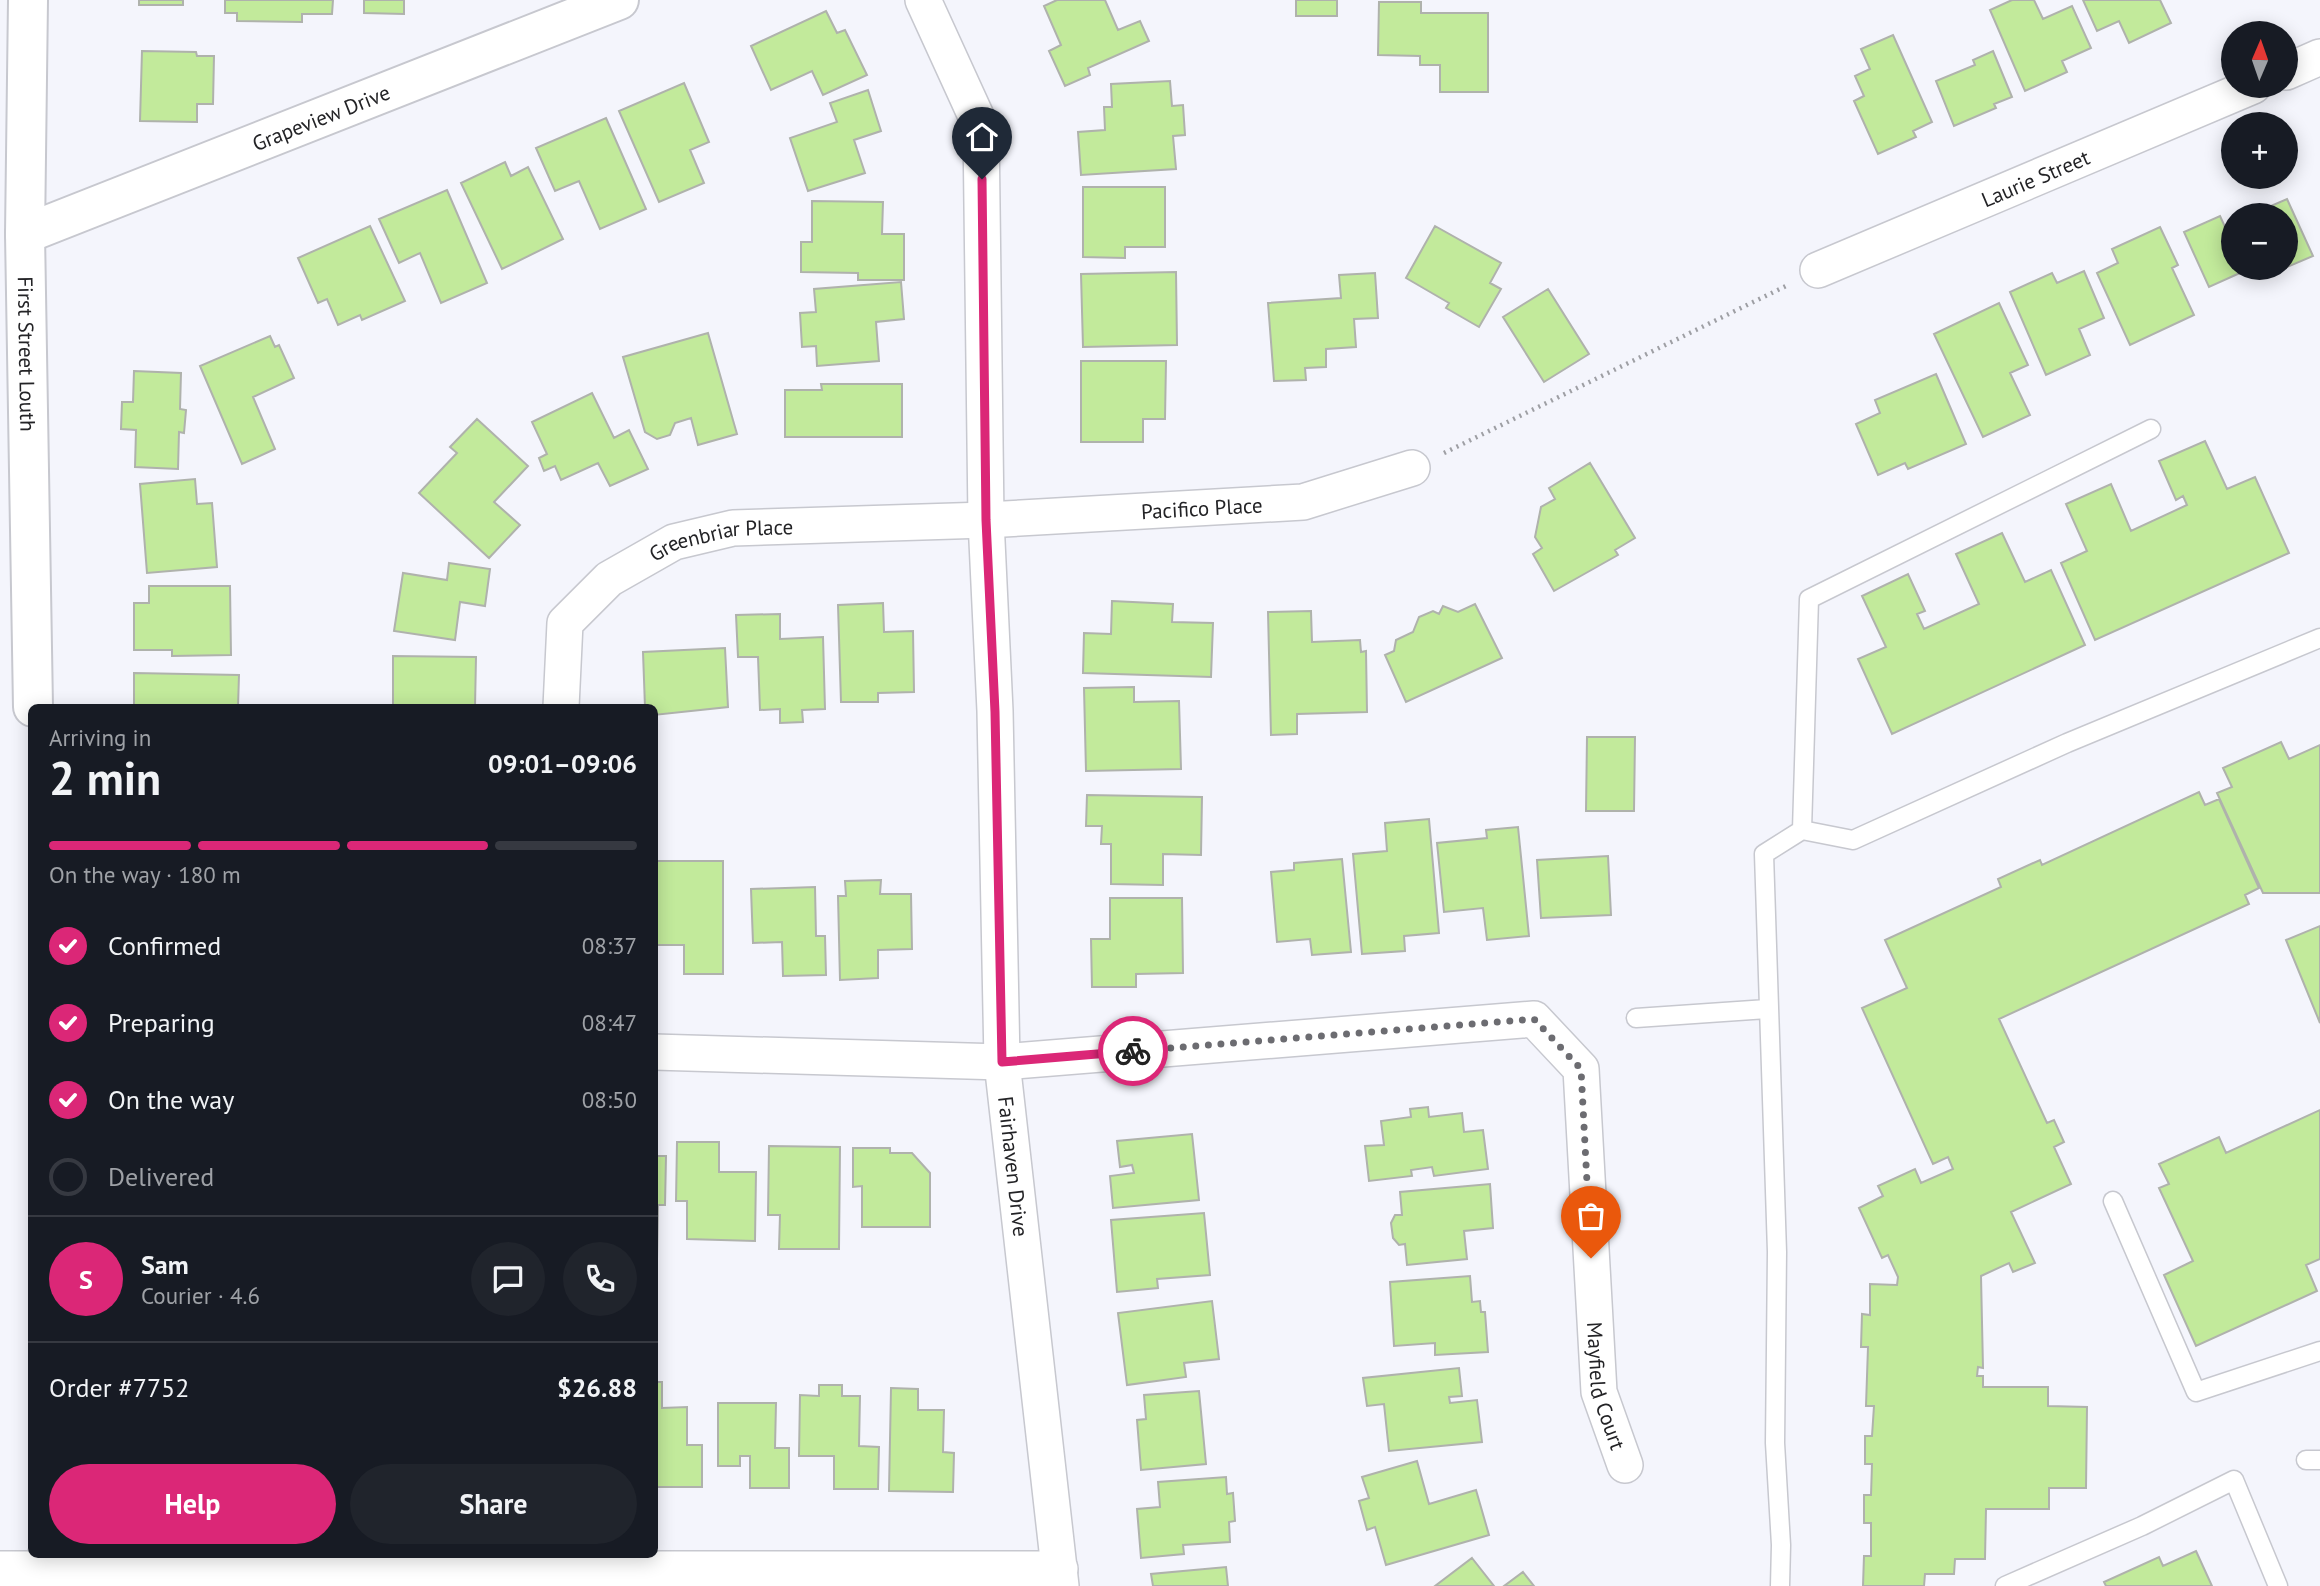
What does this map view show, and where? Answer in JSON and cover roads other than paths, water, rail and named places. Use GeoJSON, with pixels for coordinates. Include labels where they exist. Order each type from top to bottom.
{"type":"FeatureCollection","features":[{"type":"Feature","properties":{"kind":"street","name":"First Street Louth"},"geometry":{"type":"LineString","coordinates":[[28,0],[19,233],[33,704]]}},
{"type":"Feature","properties":{"kind":"street","name":"Grapeview Drive"},"geometry":{"type":"LineString","coordinates":[[19,233],[619,0]]}},
{"type":"Feature","properties":{"kind":"street","name":"Fairhaven Drive"},"geometry":{"type":"LineString","coordinates":[[923,0],[981,127],[986,520],[995,712],[1002,1062],[1060,1577]]}},
{"type":"Feature","properties":{"kind":"street"},"geometry":{"type":"LineString","coordinates":[[2298,67],[2320,57]]}},
{"type":"Feature","properties":{"kind":"street","name":"Laurie Street"},"geometry":{"type":"LineString","coordinates":[[1818,270],[2225,98]]}},
{"type":"Feature","properties":{"kind":"street","name":"Pacifico Place"},"geometry":{"type":"LineString","coordinates":[[986,520],[1303,502],[1412,468]]}},
{"type":"Feature","properties":{"kind":"street","name":"Greenbriar Place"},"geometry":{"type":"LineString","coordinates":[[561,704],[565,623],[609,579],[674,542],[733,528],[986,520]]}},
{"type":"Feature","properties":{"kind":"street","name":"Mayfield Court"},"geometry":{"type":"LineString","coordinates":[[1002,1062],[1534,1019],[1581,1069],[1599,1392],[1625,1465]]}},
{"type":"Feature","properties":{"kind":"street"},"geometry":{"type":"LineString","coordinates":[[658,1052],[1002,1062]]}},
{"type":"Feature","properties":{"kind":"street"},"geometry":{"type":"LineString","coordinates":[[0,1569],[1060,1577]]}},
{"type":"Feature","properties":{"kind":"lane"},"geometry":{"type":"LineString","coordinates":[[1802,830],[1809,599],[2151,429]]}},
{"type":"Feature","properties":{"kind":"lane"},"geometry":{"type":"LineString","coordinates":[[1780,1586],[1781,1545],[1775,1443],[1777,1252],[1764,854],[1802,830],[1853,840],[2067,743],[2320,638]]}},
{"type":"Feature","properties":{"kind":"lane"},"geometry":{"type":"LineString","coordinates":[[1636,1018],[1767,1009]]}},
{"type":"Feature","properties":{"kind":"lane"},"geometry":{"type":"LineString","coordinates":[[2113,1201],[2196,1392],[2320,1351]]}},
{"type":"Feature","properties":{"kind":"lane"},"geometry":{"type":"LineString","coordinates":[[2005,1586],[2142,1525],[2234,1480],[2278,1586]]}}]}
